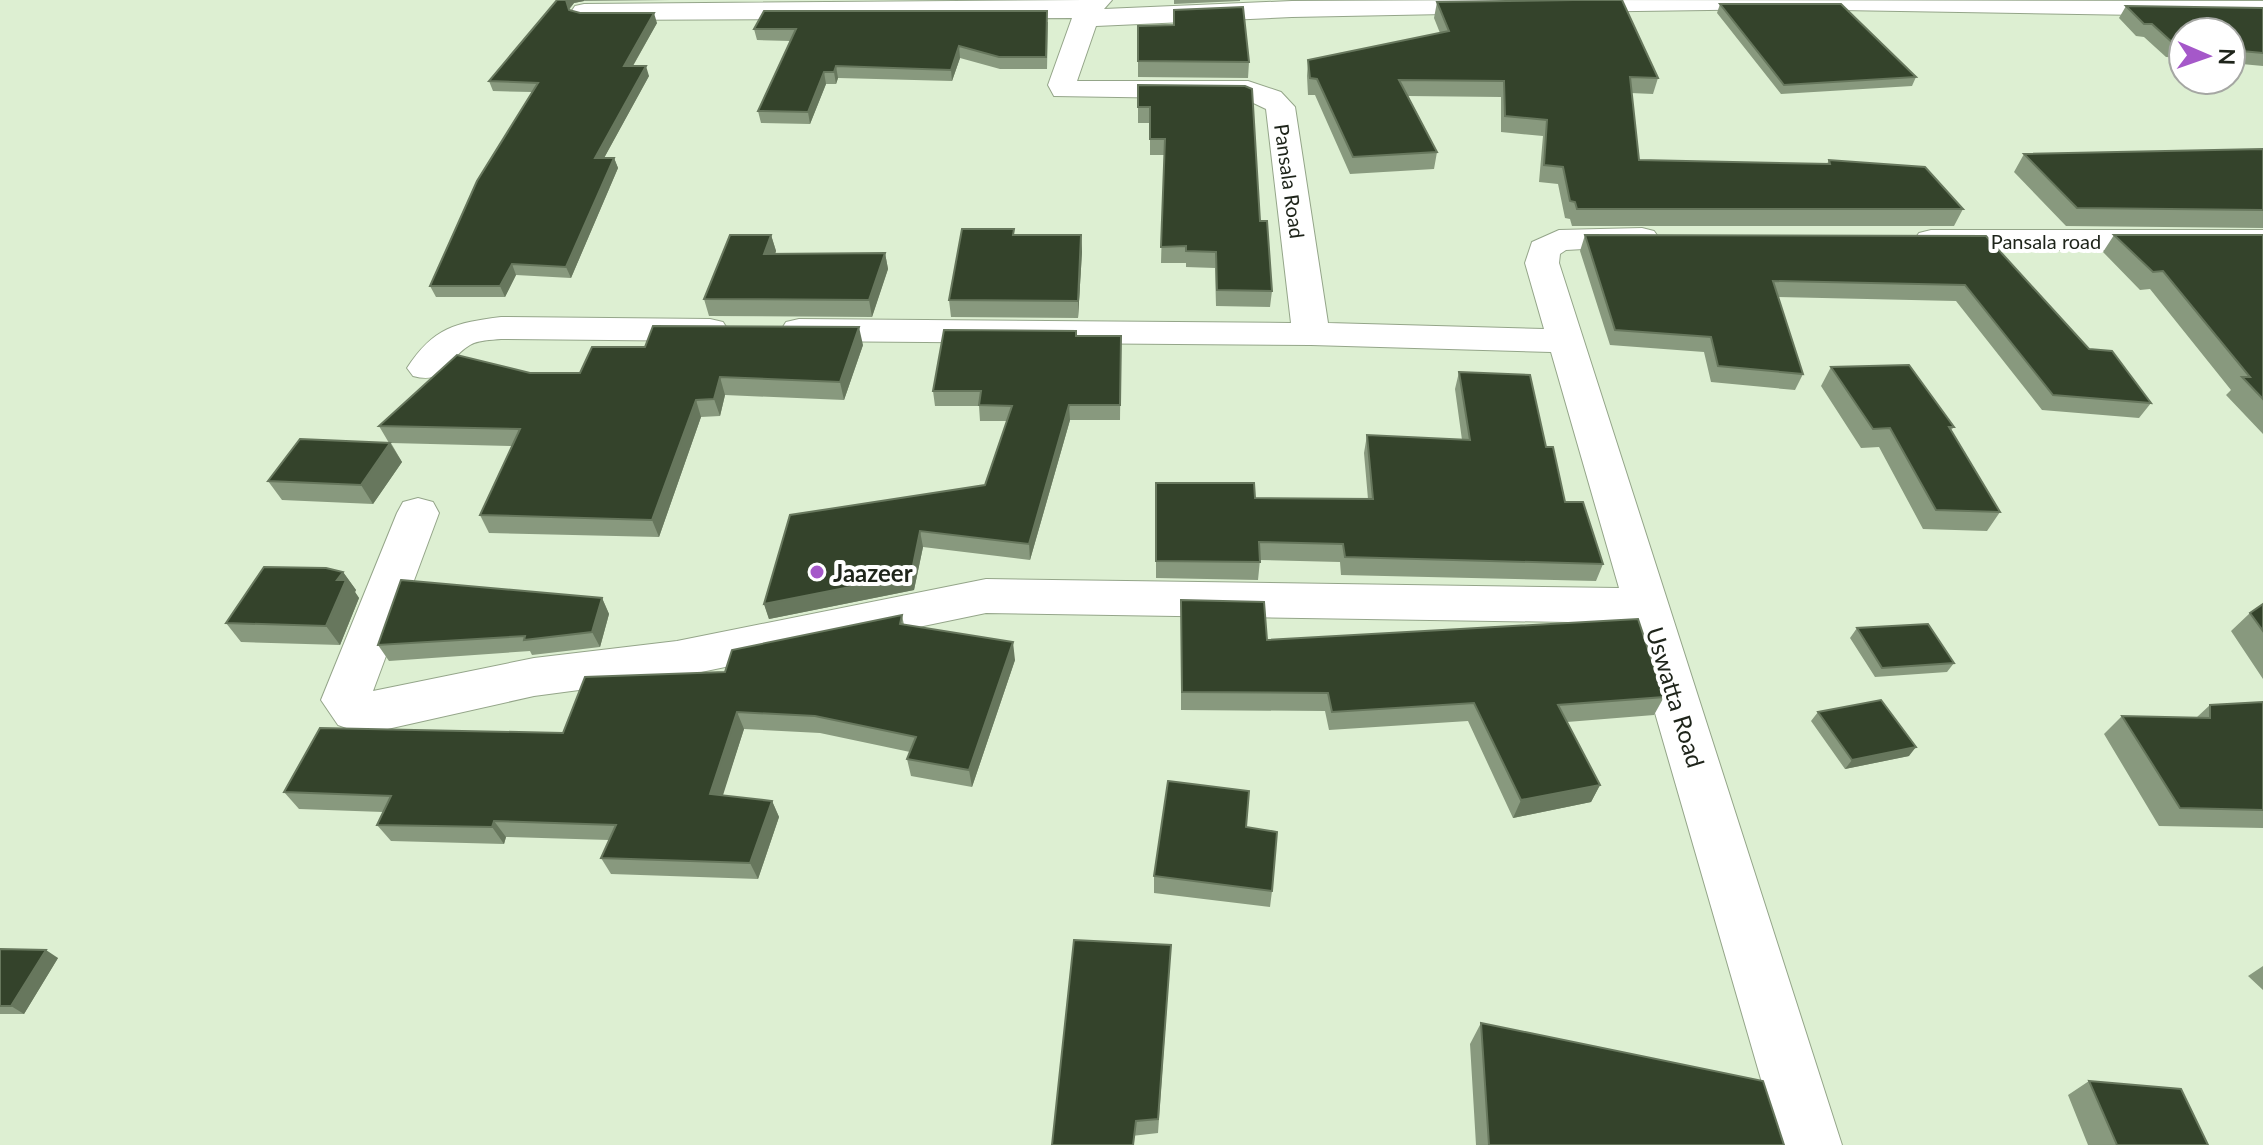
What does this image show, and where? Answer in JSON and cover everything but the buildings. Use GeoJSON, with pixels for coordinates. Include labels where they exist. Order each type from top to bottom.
{"type":"FeatureCollection","features":[{"type":"Feature","properties":{"kind":"street"},"geometry":{"type":"LineString","coordinates":[[584,12],[1292,9],[1781,1],[2263,9]]}},
{"type":"Feature","properties":{"kind":"street","name":"Pansala Road"},"geometry":{"type":"LineString","coordinates":[[1092,9],[1062,85],[1064,90],[1248,90],[1271,98],[1280,107],[1311,334]]}},
{"type":"Feature","properties":{"kind":"street","name":"Uswatta Road"},"geometry":{"type":"LineString","coordinates":[[1680,238],[1559,240],[1544,249],[1542,263],[1811,1145]]}},
{"type":"Feature","properties":{"kind":"street","name":"Pansala road"},"geometry":{"type":"LineString","coordinates":[[1903,240],[2263,240]]}},
{"type":"Feature","properties":{"kind":"street"},"geometry":{"type":"LineString","coordinates":[[426,368],[443,347],[463,333],[501,328],[1311,334],[1565,341]]}},
{"type":"Feature","properties":{"kind":"street"},"geometry":{"type":"LineString","coordinates":[[418,513],[345,700],[355,711],[383,710],[534,677],[677,659],[986,596],[1649,606]]}},
{"type":"Feature","properties":{"kind":"place","name":"Jaazeer"},"geometry":{"type":"Point","coordinates":[817,572]}}]}
